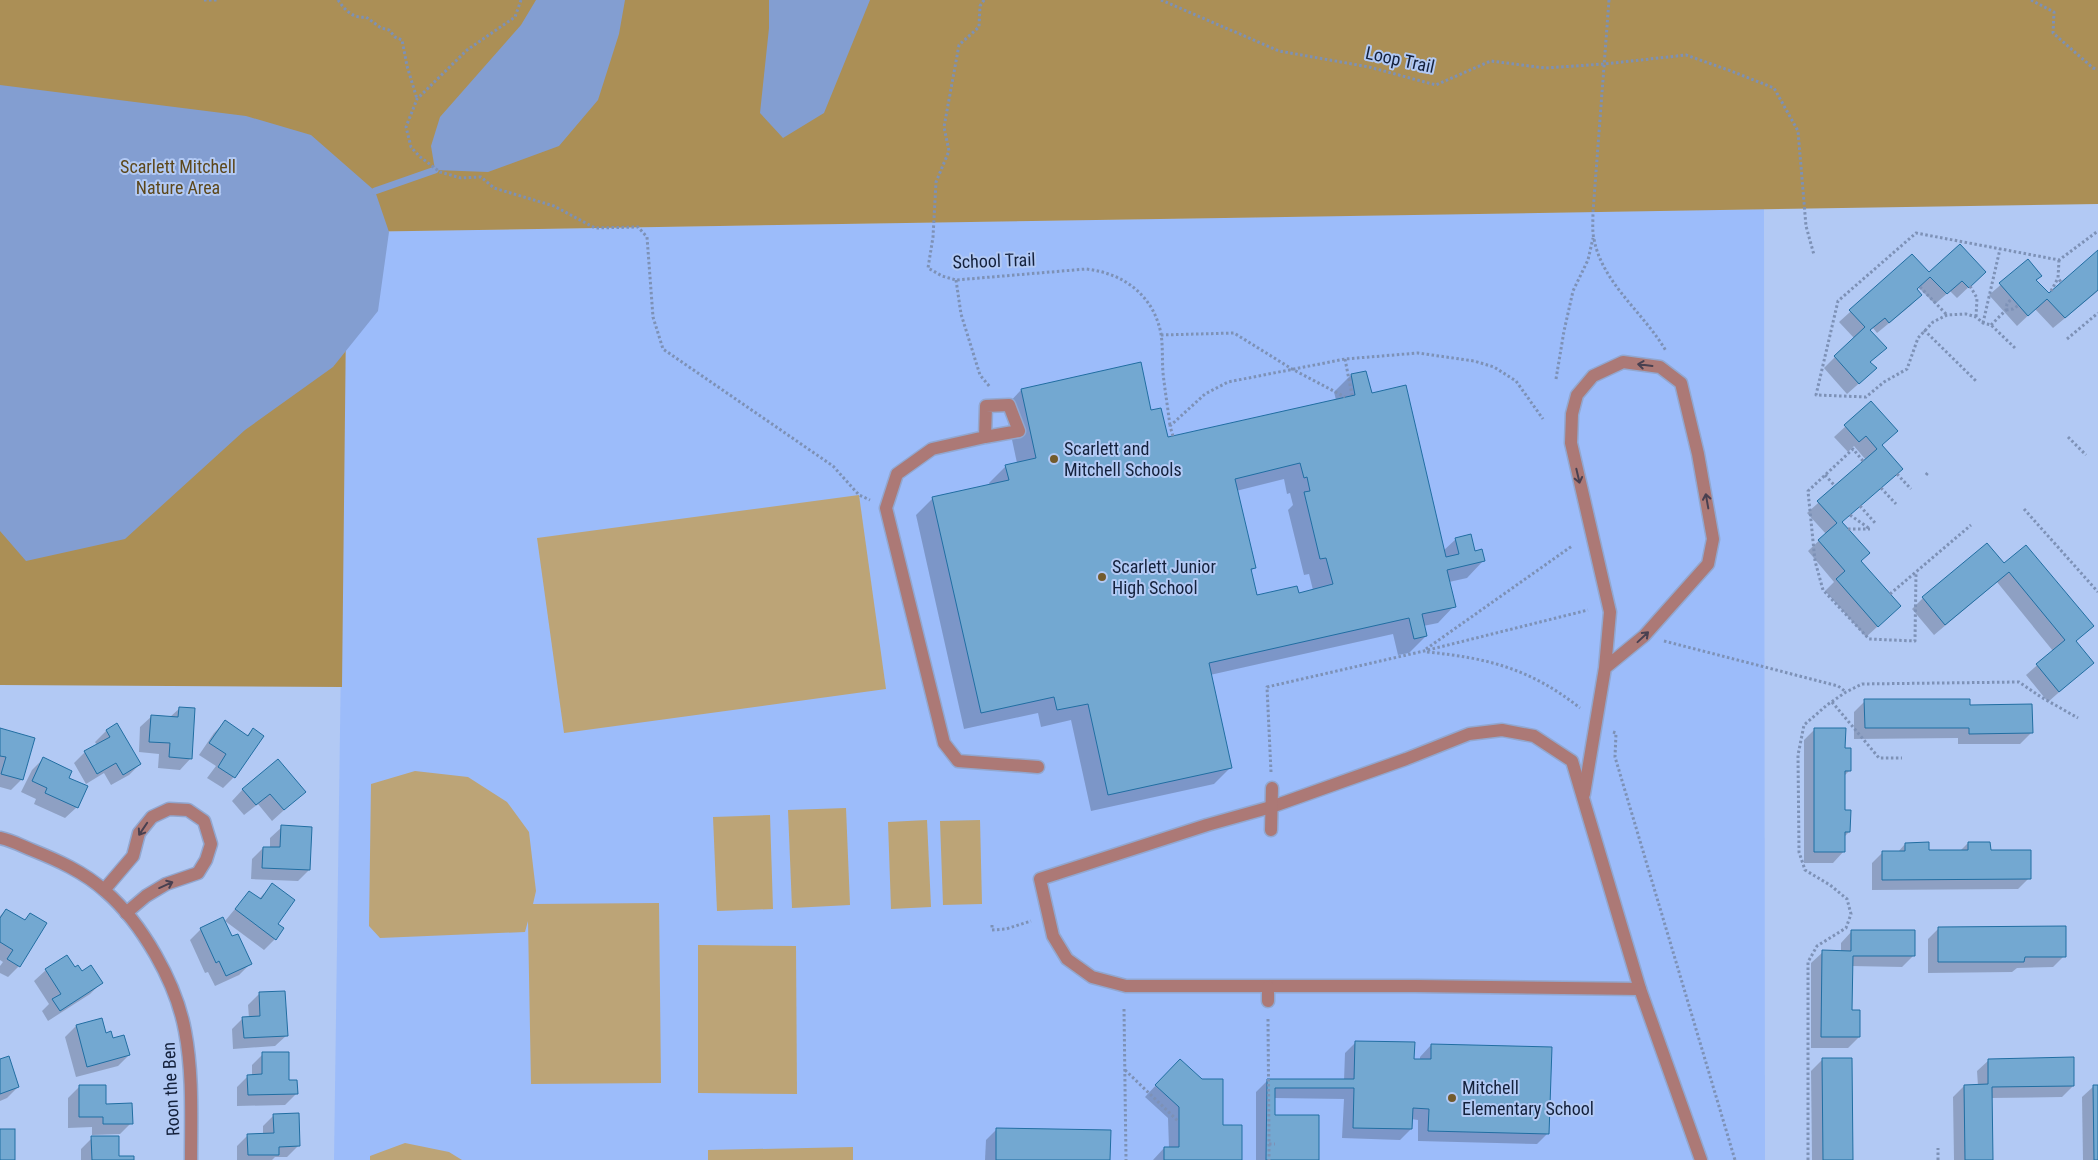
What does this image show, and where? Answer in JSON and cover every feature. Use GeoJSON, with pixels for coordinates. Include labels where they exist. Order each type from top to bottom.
{"type":"FeatureCollection","features":[{"type":"Feature","properties":{"kind":"street"},"geometry":{"type":"LineString","coordinates":[[1583,798],[1606,668],[1610,612],[1571,442],[1572,414],[1577,396],[1592,376],[1622,362],[1660,367],[1681,383],[1698,454],[1713,539],[1708,564],[1644,636],[1606,668]]}},
{"type":"Feature","properties":{"kind":"street"},"geometry":{"type":"LineString","coordinates":[[985,437],[986,406],[1009,405],[1019,431],[932,450],[897,474],[886,508],[944,744],[958,761],[1038,768]]}},
{"type":"Feature","properties":{"kind":"street"},"geometry":{"type":"LineString","coordinates":[[1640,988],[1126,986],[1092,977],[1067,958],[1053,936],[1040,879],[1207,825],[1271,807],[1470,734],[1502,730],[1534,736],[1572,762],[1640,988],[1701,1160]]}},
{"type":"Feature","properties":{"kind":"street"},"geometry":{"type":"LineString","coordinates":[[1271,830],[1272,788]]}},
{"type":"Feature","properties":{"kind":"street"},"geometry":{"type":"LineString","coordinates":[[104,890],[132,856],[139,834],[152,817],[169,809],[188,810],[204,821],[211,844],[206,860],[198,873],[166,884],[146,896],[126,913]]}},
{"type":"Feature","properties":{"kind":"street","name":"Roon the Ben"},"geometry":{"type":"LineString","coordinates":[[0,838],[56,860],[104,890],[126,913],[153,952],[170,983],[185,1030],[190,1076],[191,1160]]}},
{"type":"Feature","properties":{"kind":"street"},"geometry":{"type":"LineString","coordinates":[[1268,987],[1268,1000]]}},
{"type":"Feature","properties":{"kind":"path"},"geometry":{"type":"LineString","coordinates":[[204,0],[218,0]]}},
{"type":"Feature","properties":{"kind":"path"},"geometry":{"type":"LineString","coordinates":[[338,0],[351,14],[360,18],[366,16],[381,28],[389,30],[395,37],[402,40],[407,66],[418,99]]}},
{"type":"Feature","properties":{"kind":"path"},"geometry":{"type":"LineString","coordinates":[[521,0],[515,17],[467,50],[418,99],[406,127],[411,147],[418,156],[440,172],[461,178],[481,177],[494,188],[554,206],[595,228],[638,227],[646,237],[653,317],[663,349],[833,466],[859,494],[886,508]]}},
{"type":"Feature","properties":{"kind":"path","name":"School Trail"},"geometry":{"type":"LineString","coordinates":[[984,0],[980,6],[979,27],[959,44],[944,127],[949,151],[936,182],[933,237],[928,268],[942,276],[956,280],[1086,270],[1112,274],[1133,286],[1148,300],[1156,315],[1161,335],[1163,375],[1173,436]]}},
{"type":"Feature","properties":{"kind":"path","name":"Loop Trail"},"geometry":{"type":"LineString","coordinates":[[1161,0],[1279,50],[1369,67],[1436,85],[1491,61],[1545,68],[1686,55],[1774,88],[1798,132],[1806,226],[1814,255]]}},
{"type":"Feature","properties":{"kind":"path"},"geometry":{"type":"LineString","coordinates":[[1556,379],[1573,291],[1588,260],[1593,238],[1593,212],[1609,0]]}},
{"type":"Feature","properties":{"kind":"path"},"geometry":{"type":"LineString","coordinates":[[2031,0],[2054,12],[2053,33],[2093,68],[2098,69]]}},
{"type":"Feature","properties":{"kind":"path"},"geometry":{"type":"LineString","coordinates":[[2015,348],[1991,325],[1983,323],[1976,317],[1966,314],[1947,315],[1933,322],[1924,330],[1914,345],[1907,369],[1884,382],[1866,397],[1816,395],[1838,301],[1916,233],[2059,260],[2098,231]]}},
{"type":"Feature","properties":{"kind":"path"},"geometry":{"type":"LineString","coordinates":[[1593,238],[1599,258],[1621,293],[1652,328],[1670,357]]}},
{"type":"Feature","properties":{"kind":"path"},"geometry":{"type":"LineString","coordinates":[[1983,323],[2000,248]]}},
{"type":"Feature","properties":{"kind":"path"},"geometry":{"type":"LineString","coordinates":[[2051,291],[2058,278],[2059,260]]}},
{"type":"Feature","properties":{"kind":"path"},"geometry":{"type":"LineString","coordinates":[[2058,278],[2061,282]]}},
{"type":"Feature","properties":{"kind":"path"},"geometry":{"type":"LineString","coordinates":[[956,280],[961,314],[974,359],[980,375],[994,395],[997,406]]}},
{"type":"Feature","properties":{"kind":"path"},"geometry":{"type":"LineString","coordinates":[[1970,286],[1977,298],[1976,317]]}},
{"type":"Feature","properties":{"kind":"path"},"geometry":{"type":"LineString","coordinates":[[1920,287],[1947,315]]}},
{"type":"Feature","properties":{"kind":"path"},"geometry":{"type":"LineString","coordinates":[[2006,310],[2007,304],[2012,298]]}},
{"type":"Feature","properties":{"kind":"path"},"geometry":{"type":"LineString","coordinates":[[1991,325],[2006,310],[2019,305]]}},
{"type":"Feature","properties":{"kind":"path"},"geometry":{"type":"LineString","coordinates":[[2067,339],[2098,312]]}},
{"type":"Feature","properties":{"kind":"path"},"geometry":{"type":"LineString","coordinates":[[1924,330],[1977,382]]}},
{"type":"Feature","properties":{"kind":"path"},"geometry":{"type":"LineString","coordinates":[[1161,335],[1234,333],[1345,397]]}},
{"type":"Feature","properties":{"kind":"path"},"geometry":{"type":"LineString","coordinates":[[1170,426],[1205,394],[1228,382],[1345,359],[1418,353],[1481,363],[1494,367],[1516,381],[1543,419]]}},
{"type":"Feature","properties":{"kind":"path"},"geometry":{"type":"LineString","coordinates":[[1345,359],[1352,396]]}},
{"type":"Feature","properties":{"kind":"path"},"geometry":{"type":"LineString","coordinates":[[2068,438],[2086,455]]}},
{"type":"Feature","properties":{"kind":"path"},"geometry":{"type":"LineString","coordinates":[[1863,461],[1853,449],[1808,491],[1815,562],[1823,590],[1869,639],[1914,641],[1916,572]]}},
{"type":"Feature","properties":{"kind":"path"},"geometry":{"type":"LineString","coordinates":[[1926,475],[1929,471]]}},
{"type":"Feature","properties":{"kind":"path"},"geometry":{"type":"LineString","coordinates":[[1897,474],[1911,489]]}},
{"type":"Feature","properties":{"kind":"path"},"geometry":{"type":"LineString","coordinates":[[1825,475],[1835,486]]}},
{"type":"Feature","properties":{"kind":"path"},"geometry":{"type":"LineString","coordinates":[[1881,488],[1896,504]]}},
{"type":"Feature","properties":{"kind":"path"},"geometry":{"type":"LineString","coordinates":[[1860,506],[1876,524]]}},
{"type":"Feature","properties":{"kind":"path"},"geometry":{"type":"LineString","coordinates":[[2024,509],[2098,592]]}},
{"type":"Feature","properties":{"kind":"path"},"geometry":{"type":"LineString","coordinates":[[1848,530],[1870,529],[1850,515]]}},
{"type":"Feature","properties":{"kind":"path"},"geometry":{"type":"LineString","coordinates":[[1890,594],[1971,525]]}},
{"type":"Feature","properties":{"kind":"path"},"geometry":{"type":"LineString","coordinates":[[1424,651],[1572,546]]}},
{"type":"Feature","properties":{"kind":"path"},"geometry":{"type":"LineString","coordinates":[[1272,788],[1268,687],[1588,610]]}},
{"type":"Feature","properties":{"kind":"path"},"geometry":{"type":"LineString","coordinates":[[1661,640],[1838,686],[1846,692]]}},
{"type":"Feature","properties":{"kind":"path"},"geometry":{"type":"LineString","coordinates":[[1424,651],[1468,656],[1516,669],[1557,689],[1583,710]]}},
{"type":"Feature","properties":{"kind":"path"},"geometry":{"type":"LineString","coordinates":[[1808,1160],[1808,962],[1817,946],[1846,928],[1851,914],[1847,899],[1830,885],[1805,870],[1799,852],[1798,755],[1804,726],[1832,702],[1862,684],[2019,682],[2078,718]]}},
{"type":"Feature","properties":{"kind":"path"},"geometry":{"type":"LineString","coordinates":[[1832,702],[1879,758],[1902,758]]}},
{"type":"Feature","properties":{"kind":"path"},"geometry":{"type":"LineString","coordinates":[[1608,729],[1616,733],[1615,757],[1735,1160]]}},
{"type":"Feature","properties":{"kind":"path"},"geometry":{"type":"LineString","coordinates":[[992,925],[992,930],[1006,929],[1048,916]]}},
{"type":"Feature","properties":{"kind":"path"},"geometry":{"type":"LineString","coordinates":[[1268,1000],[1269,1160]]}},
{"type":"Feature","properties":{"kind":"path"},"geometry":{"type":"LineString","coordinates":[[1124,1009],[1126,1160]]}},
{"type":"Feature","properties":{"kind":"path"},"geometry":{"type":"LineString","coordinates":[[1125,1070],[1179,1122]]}},
{"type":"Feature","properties":{"kind":"path"},"geometry":{"type":"LineString","coordinates":[[1269,1144],[1275,1144]]}},
{"type":"Feature","properties":{"kind":"path"},"geometry":{"type":"LineString","coordinates":[[1938,1148],[1938,1160]]}},
{"type":"Feature","properties":{"kind":"shaded area"},"geometry":{"type":"Polygon","coordinates":[[[536,0],[625,0],[619,34],[598,100],[559,146],[488,172],[435,170],[431,146],[440,117],[521,25],[536,0]]]}},
{"type":"Feature","properties":{"kind":"shaded area"},"geometry":{"type":"Polygon","coordinates":[[[769,0],[870,0],[824,113],[783,138],[760,113],[769,28],[769,0]]]}},
{"type":"Feature","properties":{"kind":"shaded area"},"geometry":{"type":"Polygon","coordinates":[[[0,85],[246,116],[311,135],[375,191],[389,232],[378,311],[333,367],[245,430],[125,539],[26,561],[0,531],[0,85]]]}},
{"type":"Feature","properties":{"kind":"shaded area","name":"Scarlett and Mitchell Schools"},"geometry":{"type":"Polygon","coordinates":[[[1764,209],[1765,1160],[334,1160],[347,232],[1764,209]]]}},
{"type":"Feature","properties":{"kind":"shaded area"},"geometry":{"type":"Polygon","coordinates":[[[859,495],[886,689],[564,733],[537,538],[859,495]]]}},
{"type":"Feature","properties":{"kind":"shaded area"},"geometry":{"type":"Polygon","coordinates":[[[415,771],[468,777],[507,802],[529,832],[536,891],[533,904],[659,903],[661,1083],[531,1084],[528,921],[525,932],[380,938],[369,926],[371,784],[415,771]]]}},
{"type":"Feature","properties":{"kind":"shaded area"},"geometry":{"type":"Polygon","coordinates":[[[846,808],[850,905],[792,908],[788,810],[846,808]]]}},
{"type":"Feature","properties":{"kind":"shaded area"},"geometry":{"type":"Polygon","coordinates":[[[770,815],[773,909],[717,911],[713,817],[770,815]]]}},
{"type":"Feature","properties":{"kind":"shaded area"},"geometry":{"type":"Polygon","coordinates":[[[927,820],[931,907],[891,909],[888,822],[927,820]]]}},
{"type":"Feature","properties":{"kind":"shaded area"},"geometry":{"type":"Polygon","coordinates":[[[980,820],[982,904],[943,905],[940,821],[980,820]]]}},
{"type":"Feature","properties":{"kind":"shaded area"},"geometry":{"type":"Polygon","coordinates":[[[698,945],[796,946],[797,1094],[698,1093],[698,945]]]}},
{"type":"Feature","properties":{"kind":"shaded area"},"geometry":{"type":"Polygon","coordinates":[[[405,1143],[449,1152],[462,1160],[370,1160],[370,1156],[405,1143]]]}},
{"type":"Feature","properties":{"kind":"shaded area"},"geometry":{"type":"Polygon","coordinates":[[[853,1147],[853,1160],[708,1160],[708,1150],[853,1147]]]}},
{"type":"Feature","properties":{"kind":"green space","name":"Scarlett Mitchell Nature Area"},"geometry":{"type":"Polygon","coordinates":[[[0,0],[2098,0],[2098,204],[347,232],[342,687],[0,685],[0,0]]]}},
{"type":"Feature","properties":{"kind":"building"},"geometry":{"type":"Polygon","coordinates":[[[1960,244],[1986,272],[1969,288],[1962,281],[1947,294],[1930,277],[1917,289],[1922,295],[1889,323],[1885,318],[1870,330],[1887,348],[1870,362],[1877,368],[1859,384],[1834,356],[1865,327],[1849,310],[1912,254],[1929,272],[1960,244]]]}},
{"type":"Feature","properties":{"kind":"building"},"geometry":{"type":"Polygon","coordinates":[[[2098,250],[2098,290],[2065,318],[2047,299],[2028,316],[1999,283],[2028,259],[2042,276],[2036,280],[2049,293],[2098,250]]]}},
{"type":"Feature","properties":{"kind":"building","name":"Scarlett Junior High School"},"geometry":{"type":"Polygon","coordinates":[[[1141,362],[1151,410],[1161,408],[1168,437],[1355,395],[1351,374],[1366,371],[1372,393],[1406,385],[1446,557],[1459,554],[1455,538],[1471,534],[1475,551],[1482,549],[1485,561],[1447,570],[1456,607],[1422,614],[1427,636],[1414,639],[1409,618],[1209,663],[1232,768],[1108,795],[1088,704],[1057,710],[1054,697],[981,713],[932,497],[1009,480],[1005,465],[1036,458],[1021,389],[1141,362]],[[1300,463],[1235,479],[1256,568],[1251,569],[1257,595],[1297,586],[1299,593],[1333,584],[1326,558],[1320,559],[1304,492],[1310,491],[1307,477],[1304,478],[1300,463]]]}},
{"type":"Feature","properties":{"kind":"building"},"geometry":{"type":"Polygon","coordinates":[[[1871,401],[1898,431],[1882,445],[1903,469],[1842,522],[1870,553],[1861,561],[1901,606],[1878,627],[1836,579],[1845,571],[1818,540],[1837,523],[1817,501],[1877,449],[1866,436],[1859,442],[1844,425],[1871,401]]]}},
{"type":"Feature","properties":{"kind":"building"},"geometry":{"type":"Polygon","coordinates":[[[1987,543],[2004,563],[2026,545],[2094,626],[2076,641],[2094,663],[2059,692],[2036,664],[2065,640],[2009,572],[1945,625],[1922,597],[1987,543]]]}},
{"type":"Feature","properties":{"kind":"building"},"geometry":{"type":"Polygon","coordinates":[[[1864,699],[1970,699],[1970,705],[2032,704],[2033,733],[1969,734],[1969,728],[1865,728],[1864,699]]]}},
{"type":"Feature","properties":{"kind":"building"},"geometry":{"type":"Polygon","coordinates":[[[179,707],[195,708],[192,759],[169,757],[170,743],[149,742],[151,715],[178,717],[179,707]]]}},
{"type":"Feature","properties":{"kind":"building"},"geometry":{"type":"Polygon","coordinates":[[[225,720],[248,736],[253,728],[264,736],[235,778],[218,767],[226,754],[209,743],[225,720]]]}},
{"type":"Feature","properties":{"kind":"building"},"geometry":{"type":"Polygon","coordinates":[[[117,723],[141,764],[123,775],[116,763],[97,774],[84,751],[110,737],[106,730],[117,723]]]}},
{"type":"Feature","properties":{"kind":"building"},"geometry":{"type":"Polygon","coordinates":[[[0,728],[35,738],[23,780],[1,774],[6,757],[0,756],[0,728]]]}},
{"type":"Feature","properties":{"kind":"building"},"geometry":{"type":"Polygon","coordinates":[[[1814,728],[1846,728],[1845,748],[1851,748],[1851,771],[1845,771],[1845,810],[1851,810],[1850,832],[1845,832],[1845,852],[1814,852],[1814,728]]]}},
{"type":"Feature","properties":{"kind":"building"},"geometry":{"type":"Polygon","coordinates":[[[43,757],[72,771],[69,778],[88,786],[78,808],[45,793],[47,788],[32,781],[43,757]]]}},
{"type":"Feature","properties":{"kind":"building"},"geometry":{"type":"Polygon","coordinates":[[[278,759],[306,792],[284,810],[270,794],[256,805],[242,789],[278,759]]]}},
{"type":"Feature","properties":{"kind":"building"},"geometry":{"type":"Polygon","coordinates":[[[281,825],[312,827],[310,870],[262,868],[263,847],[280,847],[281,825]]]}},
{"type":"Feature","properties":{"kind":"building"},"geometry":{"type":"Polygon","coordinates":[[[1929,842],[1929,850],[1968,850],[1968,842],[1990,842],[1991,850],[2031,850],[2031,879],[1882,880],[1882,851],[1905,851],[1905,843],[1929,842]]]}},
{"type":"Feature","properties":{"kind":"building"},"geometry":{"type":"Polygon","coordinates":[[[272,883],[295,900],[278,924],[284,928],[276,940],[235,909],[249,891],[261,899],[272,883]]]}},
{"type":"Feature","properties":{"kind":"building"},"geometry":{"type":"Polygon","coordinates":[[[6,909],[25,920],[30,913],[47,923],[20,967],[7,959],[13,950],[0,942],[0,918],[6,909]]]}},
{"type":"Feature","properties":{"kind":"building"},"geometry":{"type":"Polygon","coordinates":[[[223,917],[232,936],[238,934],[252,964],[226,976],[219,961],[216,963],[200,928],[223,917]]]}},
{"type":"Feature","properties":{"kind":"building"},"geometry":{"type":"Polygon","coordinates":[[[2066,926],[2066,957],[2025,957],[2024,962],[1938,962],[1938,927],[2066,926]]]}},
{"type":"Feature","properties":{"kind":"building"},"geometry":{"type":"Polygon","coordinates":[[[1851,930],[1915,930],[1915,956],[1853,956],[1852,1010],[1860,1010],[1860,1037],[1821,1037],[1822,950],[1851,951],[1851,930]]]}},
{"type":"Feature","properties":{"kind":"building"},"geometry":{"type":"Polygon","coordinates":[[[67,955],[75,967],[78,965],[82,971],[91,965],[103,983],[60,1011],[52,999],[61,994],[45,969],[67,955]]]}},
{"type":"Feature","properties":{"kind":"building"},"geometry":{"type":"Polygon","coordinates":[[[285,991],[288,1036],[244,1038],[242,1017],[260,1016],[259,992],[285,991]]]}},
{"type":"Feature","properties":{"kind":"building"},"geometry":{"type":"Polygon","coordinates":[[[102,1018],[106,1033],[111,1031],[113,1038],[124,1035],[130,1055],[87,1067],[76,1025],[102,1018]]]}},
{"type":"Feature","properties":{"kind":"building","name":"Mitchell Elementary School"},"geometry":{"type":"Polygon","coordinates":[[[1355,1041],[1415,1042],[1414,1059],[1431,1059],[1431,1044],[1552,1047],[1549,1134],[1428,1131],[1429,1109],[1413,1108],[1412,1129],[1353,1128],[1354,1088],[1275,1088],[1275,1115],[1319,1115],[1319,1160],[1266,1160],[1267,1079],[1354,1079],[1355,1041]]]}},
{"type":"Feature","properties":{"kind":"building"},"geometry":{"type":"Polygon","coordinates":[[[262,1052],[289,1052],[289,1080],[297,1080],[298,1094],[248,1095],[247,1075],[262,1074],[262,1052]]]}},
{"type":"Feature","properties":{"kind":"building"},"geometry":{"type":"Polygon","coordinates":[[[9,1056],[19,1087],[0,1094],[0,1059],[9,1056]]]}},
{"type":"Feature","properties":{"kind":"building"},"geometry":{"type":"Polygon","coordinates":[[[2074,1057],[2074,1086],[1992,1087],[1993,1160],[1965,1160],[1964,1085],[1988,1084],[1988,1059],[2074,1057]]]}},
{"type":"Feature","properties":{"kind":"building"},"geometry":{"type":"Polygon","coordinates":[[[1822,1058],[1852,1058],[1853,1160],[1823,1160],[1822,1058]]]}},
{"type":"Feature","properties":{"kind":"building"},"geometry":{"type":"Polygon","coordinates":[[[1180,1059],[1202,1079],[1223,1079],[1223,1125],[1242,1125],[1242,1160],[1164,1160],[1164,1147],[1179,1147],[1179,1107],[1155,1085],[1180,1059]]]}},
{"type":"Feature","properties":{"kind":"building"},"geometry":{"type":"Polygon","coordinates":[[[79,1085],[106,1085],[106,1104],[132,1103],[133,1124],[103,1124],[103,1117],[79,1117],[79,1085]]]}},
{"type":"Feature","properties":{"kind":"building"},"geometry":{"type":"Polygon","coordinates":[[[2093,1085],[2098,1085],[2098,1160],[2094,1160],[2093,1085]]]}},
{"type":"Feature","properties":{"kind":"building"},"geometry":{"type":"Polygon","coordinates":[[[299,1113],[300,1146],[279,1147],[279,1155],[248,1155],[247,1134],[274,1133],[273,1114],[299,1113]]]}},
{"type":"Feature","properties":{"kind":"building"},"geometry":{"type":"Polygon","coordinates":[[[996,1128],[1111,1130],[1110,1160],[996,1160],[996,1128]]]}},
{"type":"Feature","properties":{"kind":"building"},"geometry":{"type":"Polygon","coordinates":[[[0,1129],[15,1129],[15,1160],[0,1160],[0,1129]]]}},
{"type":"Feature","properties":{"kind":"building"},"geometry":{"type":"Polygon","coordinates":[[[91,1136],[119,1136],[119,1156],[134,1156],[134,1160],[92,1160],[91,1136]]]}},
{"type":"Feature","properties":{"kind":"waterway"},"geometry":{"type":"LineString","coordinates":[[375,191],[435,170]]}},
{"type":"Feature","properties":{"kind":"place","name":"Scarlett and Mitchell Schools"},"geometry":{"type":"Point","coordinates":[1054,459]}},
{"type":"Feature","properties":{"kind":"place","name":"Scarlett Junior High School"},"geometry":{"type":"Point","coordinates":[1102,577]}},
{"type":"Feature","properties":{"kind":"place","name":"Mitchell Elementary School"},"geometry":{"type":"Point","coordinates":[1452,1098]}}]}
